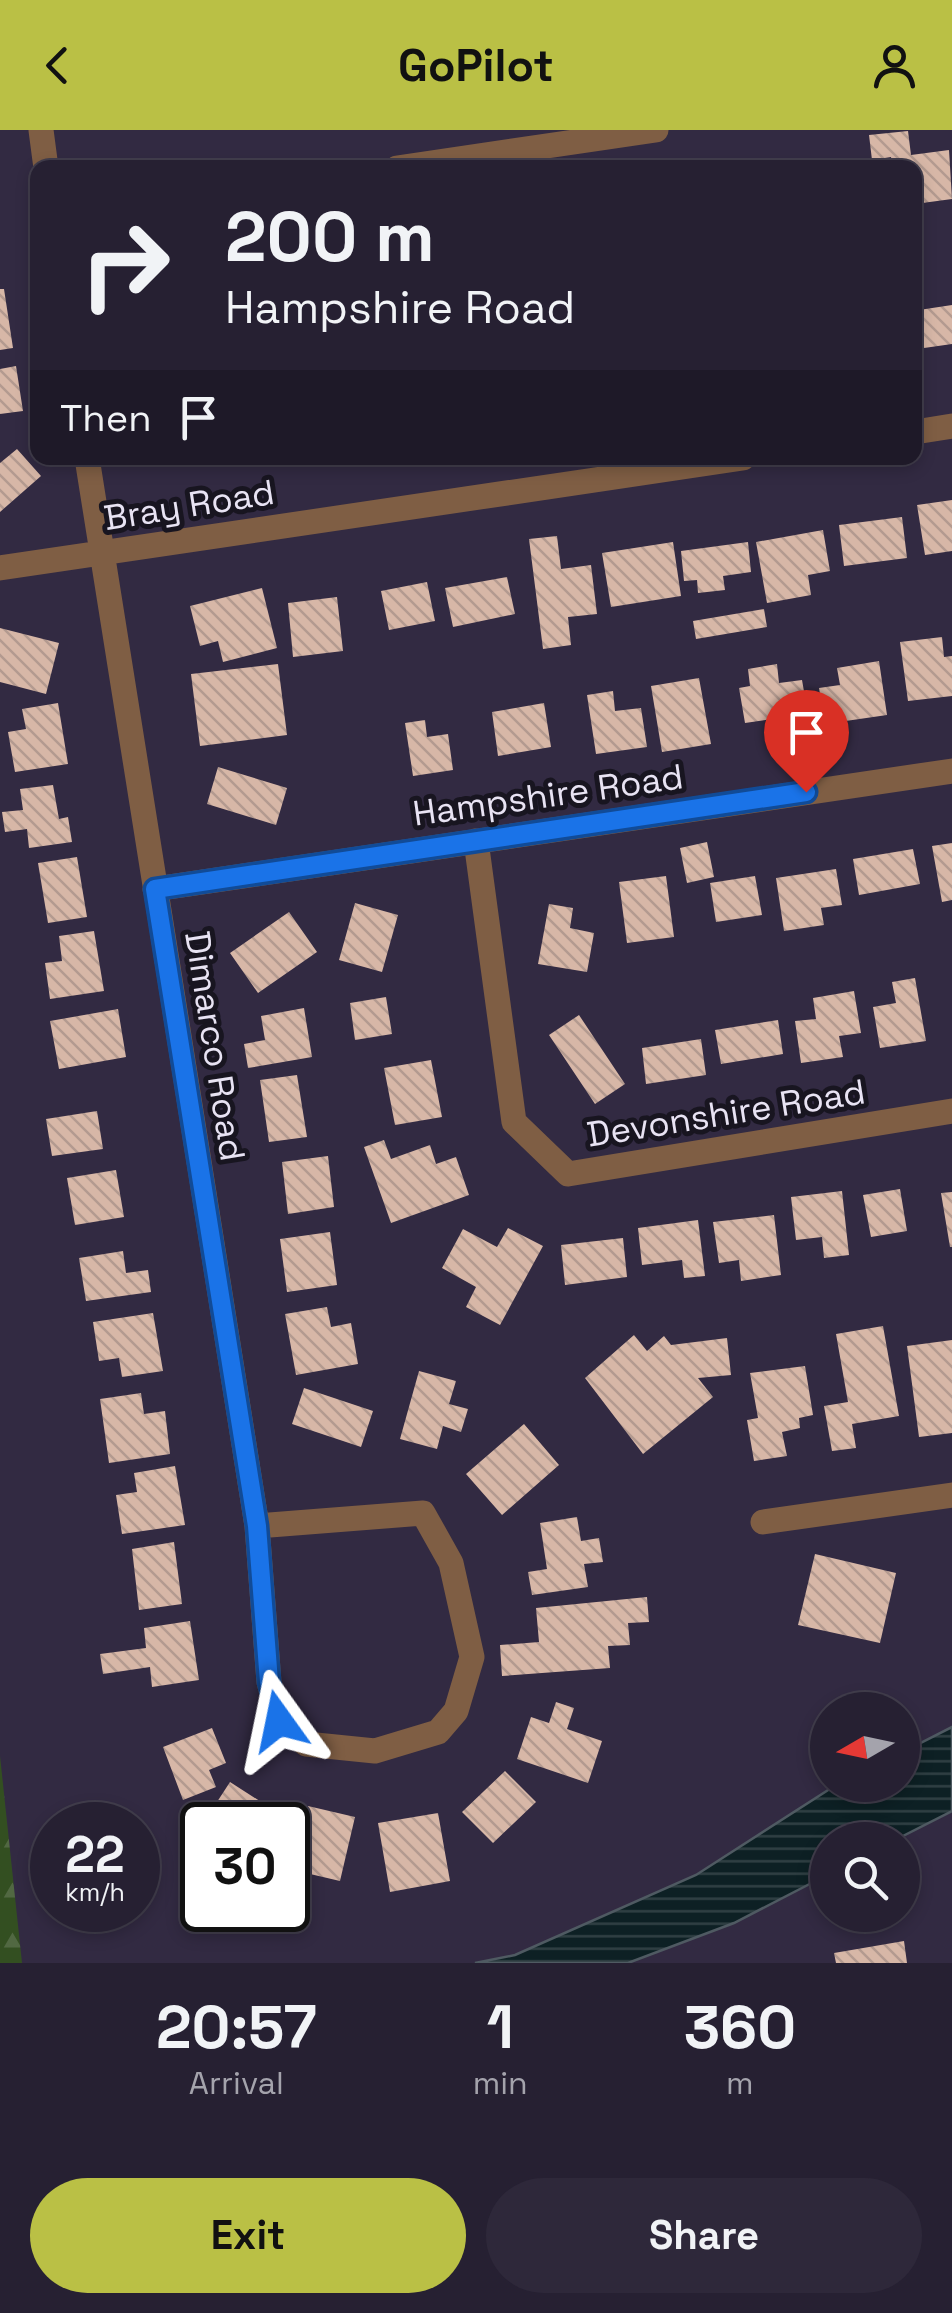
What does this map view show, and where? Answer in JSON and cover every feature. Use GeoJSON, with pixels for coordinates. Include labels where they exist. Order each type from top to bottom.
{"type":"FeatureCollection","features":[{"type":"Feature","properties":{"kind":"street"},"geometry":{"type":"LineString","coordinates":[[41,130],[45,160]]}},
{"type":"Feature","properties":{"kind":"street"},"geometry":{"type":"LineString","coordinates":[[452,160],[656,130]]}},
{"type":"Feature","properties":{"kind":"street"},"geometry":{"type":"LineString","coordinates":[[922,431],[952,426]]}},
{"type":"Feature","properties":{"kind":"street","name":"Dimarco Road"},"geometry":{"type":"LineString","coordinates":[[88,465],[257,1526],[269,1682],[279,1721],[306,1744],[375,1751],[438,1732],[456,1711],[472,1656],[451,1563],[423,1513],[257,1526]]}},
{"type":"Feature","properties":{"kind":"street","name":"Bray Road"},"geometry":{"type":"LineString","coordinates":[[0,568],[696,465]]}},
{"type":"Feature","properties":{"kind":"street","name":"Hampshire Road"},"geometry":{"type":"LineString","coordinates":[[155,889],[952,771]]}},
{"type":"Feature","properties":{"kind":"street","name":"Devonshire Road"},"geometry":{"type":"LineString","coordinates":[[476,840],[514,1122],[568,1174],[952,1111]]}},
{"type":"Feature","properties":{"kind":"street"},"geometry":{"type":"LineString","coordinates":[[762,1522],[952,1495]]}},
{"type":"Feature","properties":{"kind":"green space"},"geometry":{"type":"Polygon","coordinates":[[[0,1756],[22,1963],[0,1963],[0,1756]]]}},
{"type":"Feature","properties":{"kind":"shaded area"},"geometry":{"type":"Polygon","coordinates":[[[952,1727],[952,1811],[920,1827],[920,1822],[810,1822],[810,1884],[734,1923],[628,1963],[475,1963],[515,1955],[696,1875],[810,1802],[920,1802],[920,1743],[952,1727]]]}},
{"type":"Feature","properties":{"kind":"building"},"geometry":{"type":"Polygon","coordinates":[[[908,131],[911,155],[949,150],[952,199],[922,203],[922,160],[872,160],[869,135],[908,131]]]}},
{"type":"Feature","properties":{"kind":"building"},"geometry":{"type":"Polygon","coordinates":[[[0,289],[4,289],[13,348],[0,350],[0,289]]]}},
{"type":"Feature","properties":{"kind":"building"},"geometry":{"type":"Polygon","coordinates":[[[952,305],[952,344],[924,348],[922,310],[952,305]]]}},
{"type":"Feature","properties":{"kind":"building"},"geometry":{"type":"Polygon","coordinates":[[[16,366],[23,411],[0,414],[0,369],[16,366]]]}},
{"type":"Feature","properties":{"kind":"building"},"geometry":{"type":"Polygon","coordinates":[[[17,449],[41,476],[0,512],[0,463],[17,449]]]}},
{"type":"Feature","properties":{"kind":"building"},"geometry":{"type":"Polygon","coordinates":[[[952,500],[952,551],[925,555],[917,505],[952,500]]]}},
{"type":"Feature","properties":{"kind":"building"},"geometry":{"type":"Polygon","coordinates":[[[902,517],[907,558],[844,566],[839,525],[902,517]]]}},
{"type":"Feature","properties":{"kind":"building"},"geometry":{"type":"Polygon","coordinates":[[[823,530],[830,571],[808,575],[811,595],[767,603],[756,542],[823,530]]]}},
{"type":"Feature","properties":{"kind":"building"},"geometry":{"type":"Polygon","coordinates":[[[557,536],[561,569],[591,565],[597,614],[568,617],[571,645],[543,649],[529,539],[557,536]]]}},
{"type":"Feature","properties":{"kind":"building"},"geometry":{"type":"Polygon","coordinates":[[[673,542],[681,596],[611,607],[602,553],[673,542]]]}},
{"type":"Feature","properties":{"kind":"building"},"geometry":{"type":"Polygon","coordinates":[[[748,542],[751,572],[723,576],[725,590],[698,593],[697,580],[684,581],[681,551],[748,542]]]}},
{"type":"Feature","properties":{"kind":"building"},"geometry":{"type":"Polygon","coordinates":[[[507,577],[515,614],[453,627],[445,588],[507,577]]]}},
{"type":"Feature","properties":{"kind":"building"},"geometry":{"type":"Polygon","coordinates":[[[427,582],[435,621],[389,630],[381,591],[427,582]]]}},
{"type":"Feature","properties":{"kind":"building"},"geometry":{"type":"Polygon","coordinates":[[[262,588],[277,648],[223,662],[218,641],[200,646],[190,606],[262,588]]]}},
{"type":"Feature","properties":{"kind":"building"},"geometry":{"type":"Polygon","coordinates":[[[337,597],[343,651],[293,657],[288,603],[337,597]]]}},
{"type":"Feature","properties":{"kind":"building"},"geometry":{"type":"Polygon","coordinates":[[[764,609],[767,627],[696,639],[693,621],[764,609]]]}},
{"type":"Feature","properties":{"kind":"building"},"geometry":{"type":"Polygon","coordinates":[[[0,628],[59,643],[46,694],[0,682],[0,628]]]}},
{"type":"Feature","properties":{"kind":"building"},"geometry":{"type":"Polygon","coordinates":[[[942,637],[944,657],[952,656],[952,696],[908,701],[900,642],[942,637]]]}},
{"type":"Feature","properties":{"kind":"building"},"geometry":{"type":"Polygon","coordinates":[[[879,661],[887,715],[825,724],[819,688],[840,685],[837,668],[879,661]]]}},
{"type":"Feature","properties":{"kind":"building"},"geometry":{"type":"Polygon","coordinates":[[[278,664],[287,735],[200,746],[191,674],[278,664]]]}},
{"type":"Feature","properties":{"kind":"building"},"geometry":{"type":"Polygon","coordinates":[[[777,664],[779,683],[802,680],[808,714],[745,723],[739,688],[750,686],[748,669],[777,664]]]}},
{"type":"Feature","properties":{"kind":"building"},"geometry":{"type":"Polygon","coordinates":[[[699,678],[711,744],[662,752],[651,686],[699,678]]]}},
{"type":"Feature","properties":{"kind":"building"},"geometry":{"type":"Polygon","coordinates":[[[613,691],[615,711],[641,708],[647,747],[596,754],[587,695],[613,691]]]}},
{"type":"Feature","properties":{"kind":"building"},"geometry":{"type":"Polygon","coordinates":[[[58,703],[68,764],[15,772],[8,732],[26,729],[22,709],[58,703]]]}},
{"type":"Feature","properties":{"kind":"building"},"geometry":{"type":"Polygon","coordinates":[[[544,703],[551,747],[498,756],[492,712],[544,703]]]}},
{"type":"Feature","properties":{"kind":"building"},"geometry":{"type":"Polygon","coordinates":[[[425,720],[427,737],[448,734],[453,770],[413,776],[405,723],[425,720]]]}},
{"type":"Feature","properties":{"kind":"building"},"geometry":{"type":"Polygon","coordinates":[[[218,767],[287,788],[276,825],[207,804],[218,767]]]}},
{"type":"Feature","properties":{"kind":"building"},"geometry":{"type":"Polygon","coordinates":[[[53,785],[59,819],[68,817],[72,842],[29,848],[27,829],[5,832],[2,812],[23,810],[20,789],[53,785]]]}},
{"type":"Feature","properties":{"kind":"building"},"geometry":{"type":"Polygon","coordinates":[[[707,842],[714,877],[687,883],[680,848],[707,842]]]}},
{"type":"Feature","properties":{"kind":"building"},"geometry":{"type":"Polygon","coordinates":[[[952,843],[952,900],[942,902],[932,846],[952,843]]]}},
{"type":"Feature","properties":{"kind":"building"},"geometry":{"type":"Polygon","coordinates":[[[913,849],[920,884],[859,895],[853,859],[913,849]]]}},
{"type":"Feature","properties":{"kind":"building"},"geometry":{"type":"Polygon","coordinates":[[[77,857],[87,917],[48,923],[38,863],[77,857]]]}},
{"type":"Feature","properties":{"kind":"building"},"geometry":{"type":"Polygon","coordinates":[[[836,869],[842,905],[821,908],[824,925],[784,931],[776,878],[836,869]]]}},
{"type":"Feature","properties":{"kind":"building"},"geometry":{"type":"Polygon","coordinates":[[[666,876],[674,937],[627,943],[619,882],[666,876]]]}},
{"type":"Feature","properties":{"kind":"building"},"geometry":{"type":"Polygon","coordinates":[[[755,876],[762,915],[716,922],[710,883],[755,876]]]}},
{"type":"Feature","properties":{"kind":"building"},"geometry":{"type":"Polygon","coordinates":[[[355,903],[398,915],[382,972],[339,960],[355,903]]]}},
{"type":"Feature","properties":{"kind":"building"},"geometry":{"type":"Polygon","coordinates":[[[549,904],[573,908],[570,928],[594,933],[587,972],[538,964],[549,904]]]}},
{"type":"Feature","properties":{"kind":"building"},"geometry":{"type":"Polygon","coordinates":[[[289,912],[317,952],[258,993],[230,953],[289,912]]]}},
{"type":"Feature","properties":{"kind":"building"},"geometry":{"type":"Polygon","coordinates":[[[94,931],[104,991],[50,999],[45,963],[62,961],[59,936],[94,931]]]}},
{"type":"Feature","properties":{"kind":"building"},"geometry":{"type":"Polygon","coordinates":[[[915,978],[926,1041],[880,1048],[873,1007],[896,1003],[892,982],[915,978]]]}},
{"type":"Feature","properties":{"kind":"building"},"geometry":{"type":"Polygon","coordinates":[[[854,991],[861,1033],[839,1036],[843,1057],[801,1063],[795,1021],[816,1019],[813,998],[854,991]]]}},
{"type":"Feature","properties":{"kind":"building"},"geometry":{"type":"Polygon","coordinates":[[[386,997],[392,1034],[355,1040],[350,1003],[386,997]]]}},
{"type":"Feature","properties":{"kind":"building"},"geometry":{"type":"Polygon","coordinates":[[[304,1008],[312,1057],[248,1068],[244,1044],[265,1040],[261,1016],[304,1008]]]}},
{"type":"Feature","properties":{"kind":"building"},"geometry":{"type":"Polygon","coordinates":[[[118,1009],[126,1057],[59,1069],[50,1021],[118,1009]]]}},
{"type":"Feature","properties":{"kind":"building"},"geometry":{"type":"Polygon","coordinates":[[[579,1015],[625,1084],[595,1104],[549,1035],[579,1015]]]}},
{"type":"Feature","properties":{"kind":"building"},"geometry":{"type":"Polygon","coordinates":[[[778,1020],[783,1054],[721,1064],[715,1030],[778,1020]]]}},
{"type":"Feature","properties":{"kind":"building"},"geometry":{"type":"Polygon","coordinates":[[[701,1039],[706,1075],[646,1084],[642,1048],[701,1039]]]}},
{"type":"Feature","properties":{"kind":"building"},"geometry":{"type":"Polygon","coordinates":[[[431,1060],[442,1117],[395,1125],[384,1068],[431,1060]]]}},
{"type":"Feature","properties":{"kind":"building"},"geometry":{"type":"Polygon","coordinates":[[[297,1075],[307,1137],[269,1142],[260,1080],[297,1075]]]}},
{"type":"Feature","properties":{"kind":"building"},"geometry":{"type":"Polygon","coordinates":[[[97,1111],[103,1149],[52,1156],[46,1119],[97,1111]]]}},
{"type":"Feature","properties":{"kind":"building"},"geometry":{"type":"Polygon","coordinates":[[[384,1140],[391,1159],[430,1145],[436,1164],[456,1157],[469,1195],[391,1223],[364,1147],[384,1140]]]}},
{"type":"Feature","properties":{"kind":"building"},"geometry":{"type":"Polygon","coordinates":[[[328,1156],[334,1207],[288,1214],[282,1162],[328,1156]]]}},
{"type":"Feature","properties":{"kind":"building"},"geometry":{"type":"Polygon","coordinates":[[[116,1170],[124,1217],[75,1225],[67,1178],[116,1170]]]}},
{"type":"Feature","properties":{"kind":"building"},"geometry":{"type":"Polygon","coordinates":[[[900,1189],[907,1231],[871,1237],[863,1195],[900,1189]]]}},
{"type":"Feature","properties":{"kind":"building"},"geometry":{"type":"Polygon","coordinates":[[[842,1191],[849,1255],[824,1258],[822,1237],[796,1240],[791,1197],[842,1191]]]}},
{"type":"Feature","properties":{"kind":"building"},"geometry":{"type":"Polygon","coordinates":[[[952,1192],[952,1247],[950,1247],[941,1193],[952,1192]]]}},
{"type":"Feature","properties":{"kind":"building"},"geometry":{"type":"Polygon","coordinates":[[[774,1215],[781,1275],[741,1281],[739,1260],[719,1263],[713,1222],[774,1215]]]}},
{"type":"Feature","properties":{"kind":"building"},"geometry":{"type":"Polygon","coordinates":[[[698,1220],[705,1276],[684,1278],[682,1260],[642,1265],[638,1228],[698,1220]]]}},
{"type":"Feature","properties":{"kind":"building"},"geometry":{"type":"Polygon","coordinates":[[[508,1228],[543,1246],[500,1325],[466,1307],[476,1287],[442,1268],[463,1229],[497,1247],[508,1228]]]}},
{"type":"Feature","properties":{"kind":"building"},"geometry":{"type":"Polygon","coordinates":[[[330,1232],[337,1285],[287,1292],[280,1239],[330,1232]]]}},
{"type":"Feature","properties":{"kind":"building"},"geometry":{"type":"Polygon","coordinates":[[[623,1238],[627,1277],[565,1285],[561,1245],[623,1238]]]}},
{"type":"Feature","properties":{"kind":"building"},"geometry":{"type":"Polygon","coordinates":[[[123,1251],[126,1273],[148,1270],[151,1292],[86,1301],[79,1258],[123,1251]]]}},
{"type":"Feature","properties":{"kind":"building"},"geometry":{"type":"Polygon","coordinates":[[[327,1307],[331,1327],[351,1323],[358,1364],[296,1375],[285,1314],[327,1307]]]}},
{"type":"Feature","properties":{"kind":"building"},"geometry":{"type":"Polygon","coordinates":[[[153,1313],[163,1371],[122,1377],[119,1358],[99,1361],[93,1322],[153,1313]]]}},
{"type":"Feature","properties":{"kind":"building"},"geometry":{"type":"Polygon","coordinates":[[[883,1326],[899,1416],[852,1424],[856,1448],[832,1451],[824,1406],[848,1402],[836,1334],[883,1326]]]}},
{"type":"Feature","properties":{"kind":"building"},"geometry":{"type":"Polygon","coordinates":[[[634,1335],[647,1351],[664,1336],[671,1345],[727,1338],[731,1375],[698,1378],[713,1397],[643,1454],[585,1378],[634,1335]]]}},
{"type":"Feature","properties":{"kind":"building"},"geometry":{"type":"Polygon","coordinates":[[[952,1340],[952,1433],[919,1437],[907,1346],[952,1340]]]}},
{"type":"Feature","properties":{"kind":"building"},"geometry":{"type":"Polygon","coordinates":[[[805,1366],[813,1415],[799,1418],[800,1428],[782,1432],[787,1456],[754,1461],[747,1420],[758,1418],[750,1373],[805,1366]]]}},
{"type":"Feature","properties":{"kind":"building"},"geometry":{"type":"Polygon","coordinates":[[[419,1371],[456,1381],[449,1404],[468,1409],[461,1432],[443,1426],[437,1449],[400,1439],[419,1371]]]}},
{"type":"Feature","properties":{"kind":"building"},"geometry":{"type":"Polygon","coordinates":[[[304,1388],[373,1411],[361,1447],[292,1424],[304,1388]]]}},
{"type":"Feature","properties":{"kind":"building"},"geometry":{"type":"Polygon","coordinates":[[[141,1393],[144,1414],[165,1411],[170,1454],[109,1463],[100,1399],[141,1393]]]}},
{"type":"Feature","properties":{"kind":"building"},"geometry":{"type":"Polygon","coordinates":[[[524,1424],[559,1465],[502,1515],[466,1474],[524,1424]]]}},
{"type":"Feature","properties":{"kind":"building"},"geometry":{"type":"Polygon","coordinates":[[[175,1466],[185,1525],[122,1534],[116,1495],[137,1492],[134,1473],[175,1466]]]}},
{"type":"Feature","properties":{"kind":"building"},"geometry":{"type":"Polygon","coordinates":[[[577,1517],[581,1541],[599,1538],[603,1562],[584,1564],[588,1587],[532,1595],[528,1572],[547,1569],[540,1523],[577,1517]]]}},
{"type":"Feature","properties":{"kind":"building"},"geometry":{"type":"Polygon","coordinates":[[[174,1542],[182,1604],[139,1610],[132,1549],[174,1542]]]}},
{"type":"Feature","properties":{"kind":"building"},"geometry":{"type":"Polygon","coordinates":[[[815,1554],[896,1573],[880,1643],[798,1625],[815,1554]]]}},
{"type":"Feature","properties":{"kind":"building"},"geometry":{"type":"Polygon","coordinates":[[[647,1597],[649,1622],[628,1623],[630,1645],[608,1646],[610,1668],[502,1676],[500,1645],[539,1642],[536,1608],[647,1597]]]}},
{"type":"Feature","properties":{"kind":"building"},"geometry":{"type":"Polygon","coordinates":[[[190,1621],[199,1680],[152,1687],[150,1667],[103,1674],[100,1654],[146,1648],[144,1628],[190,1621]]]}},
{"type":"Feature","properties":{"kind":"building"},"geometry":{"type":"Polygon","coordinates":[[[556,1702],[574,1708],[567,1729],[602,1741],[588,1783],[517,1759],[531,1717],[549,1723],[556,1702]]]}},
{"type":"Feature","properties":{"kind":"building"},"geometry":{"type":"Polygon","coordinates":[[[212,1728],[226,1763],[209,1770],[216,1787],[183,1800],[163,1747],[212,1728]]]}},
{"type":"Feature","properties":{"kind":"building"},"geometry":{"type":"Polygon","coordinates":[[[505,1771],[536,1802],[493,1843],[462,1812],[505,1771]]]}},
{"type":"Feature","properties":{"kind":"building"},"geometry":{"type":"Polygon","coordinates":[[[230,1782],[261,1802],[217,1802],[230,1782]]]}},
{"type":"Feature","properties":{"kind":"building"},"geometry":{"type":"Polygon","coordinates":[[[310,1806],[355,1817],[340,1881],[310,1874],[310,1806]]]}},
{"type":"Feature","properties":{"kind":"building"},"geometry":{"type":"Polygon","coordinates":[[[438,1813],[450,1881],[390,1892],[378,1823],[438,1813]]]}},
{"type":"Feature","properties":{"kind":"building"},"geometry":{"type":"Polygon","coordinates":[[[904,1941],[907,1963],[836,1963],[834,1953],[904,1941]]]}},
{"type":"Feature","properties":{"kind":"route"},"geometry":{"type":"LineString","coordinates":[[279,1721],[269,1682],[257,1526],[155,889],[806,792]]}}]}
